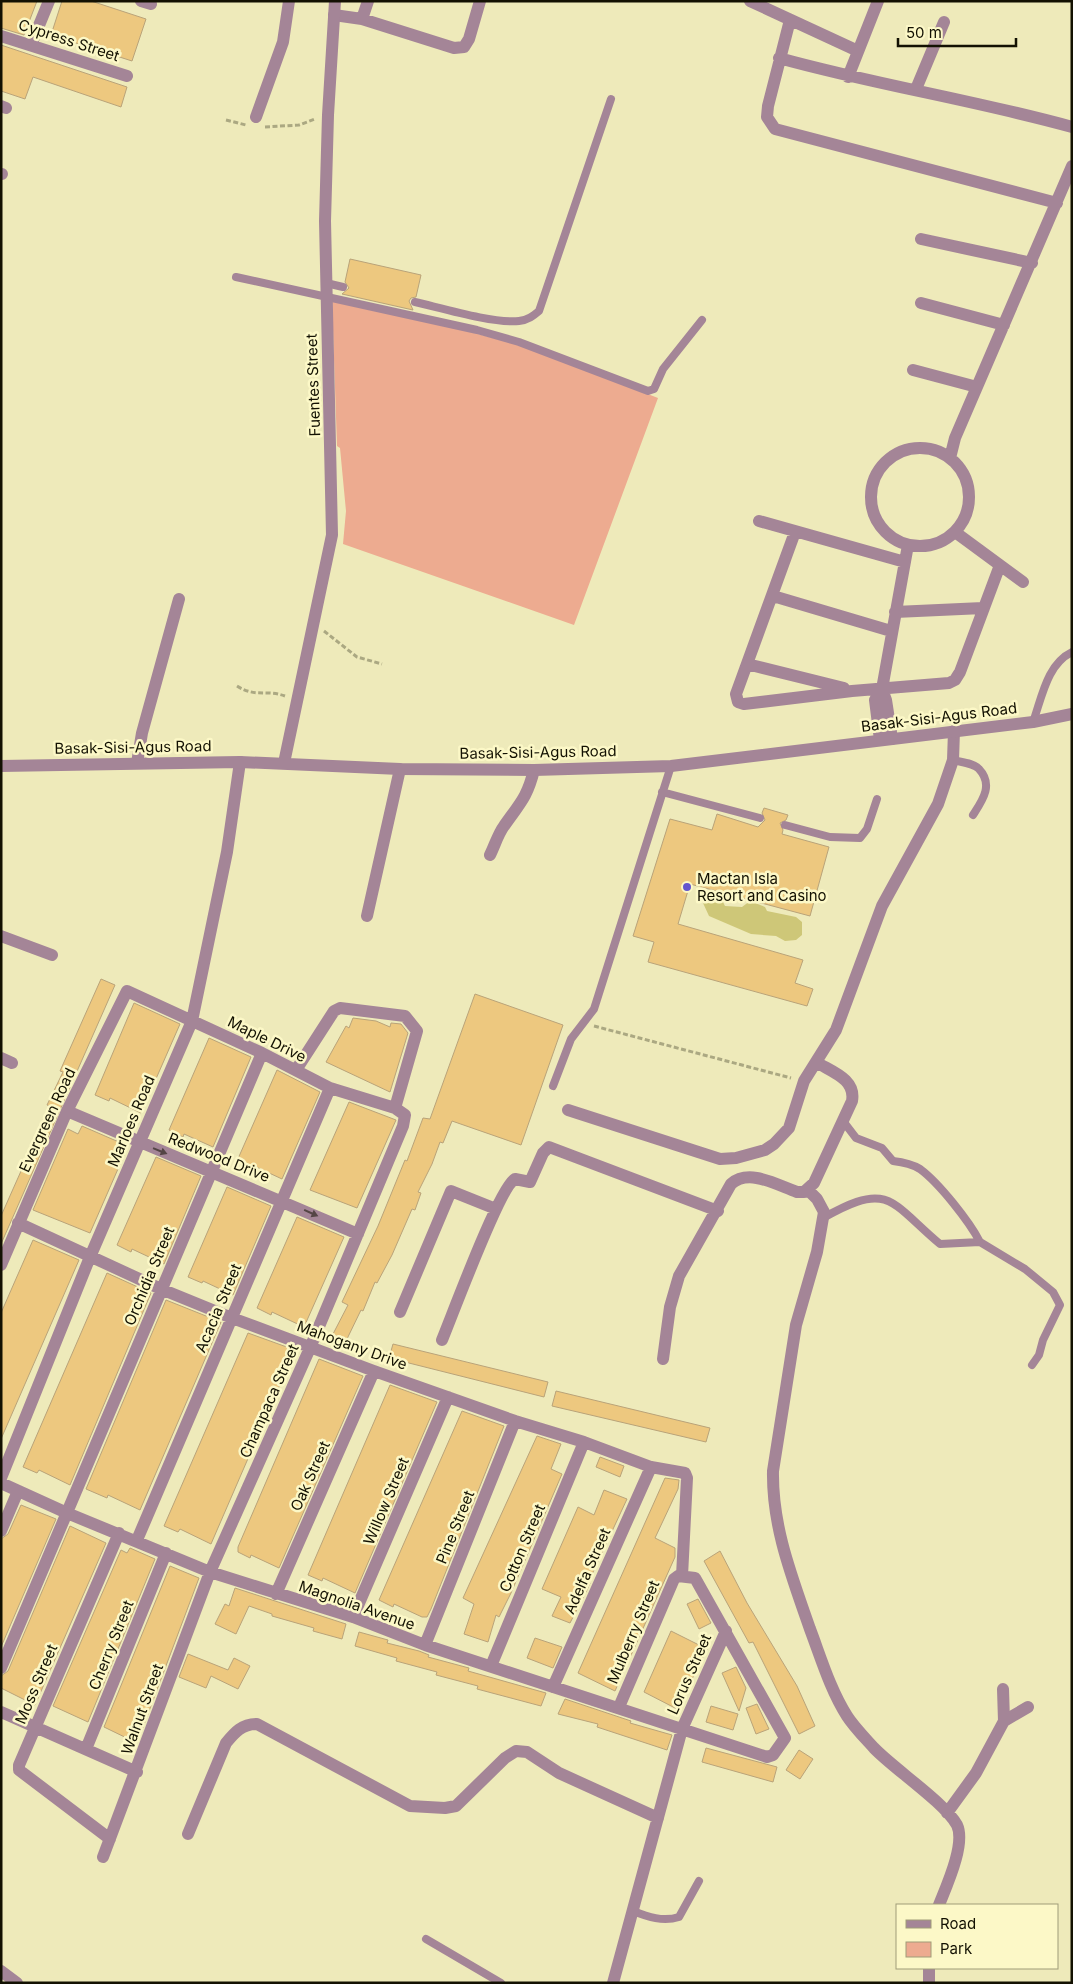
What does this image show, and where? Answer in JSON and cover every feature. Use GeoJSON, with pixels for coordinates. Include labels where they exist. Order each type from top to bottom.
{"type":"FeatureCollection","features":[{"type":"Feature","properties":{"kind":"street"},"geometry":{"type":"LineString","coordinates":[[32,45],[49,1]]}},
{"type":"Feature","properties":{"kind":"street"},"geometry":{"type":"LineString","coordinates":[[254,124],[283,42],[289,1]]}},
{"type":"Feature","properties":{"kind":"street","name":"Fuentes Street"},"geometry":{"type":"LineString","coordinates":[[284,763],[332,535],[325,221],[328,115],[335,1]]}},
{"type":"Feature","properties":{"kind":"street"},"geometry":{"type":"LineString","coordinates":[[362,19],[368,1]]}},
{"type":"Feature","properties":{"kind":"street"},"geometry":{"type":"LineString","coordinates":[[334,15],[362,19],[454,48],[464,47],[469,39],[480,1]]}},
{"type":"Feature","properties":{"kind":"street"},"geometry":{"type":"LineString","coordinates":[[750,1],[858,51]]}},
{"type":"Feature","properties":{"kind":"street"},"geometry":{"type":"LineString","coordinates":[[848,77],[878,1]]}},
{"type":"Feature","properties":{"kind":"street"},"geometry":{"type":"LineString","coordinates":[[790,20],[779,58],[767,117],[776,129],[1057,203]]}},
{"type":"Feature","properties":{"kind":"street"},"geometry":{"type":"LineString","coordinates":[[916,89],[944,22]]}},
{"type":"Feature","properties":{"kind":"street","name":"Cypress Street"},"geometry":{"type":"LineString","coordinates":[[1,36],[127,76]]}},
{"type":"Feature","properties":{"kind":"street"},"geometry":{"type":"LineString","coordinates":[[779,58],[848,77],[916,89],[1072,127]]}},
{"type":"Feature","properties":{"kind":"street"},"geometry":{"type":"LineString","coordinates":[[950,458],[955,438],[1032,263],[1072,166]]}},
{"type":"Feature","properties":{"kind":"street"},"geometry":{"type":"LineString","coordinates":[[921,239],[1032,263]]}},
{"type":"Feature","properties":{"kind":"street"},"geometry":{"type":"LineString","coordinates":[[921,303],[1004,325]]}},
{"type":"Feature","properties":{"kind":"street"},"geometry":{"type":"LineString","coordinates":[[913,370],[977,387]]}},
{"type":"Feature","properties":{"kind":"street"},"geometry":{"type":"LineString","coordinates":[[929,448],[950,458],[966,478],[969,494],[965,518],[955,532],[933,545],[908,546],[897,542],[879,526],[870,505],[872,481],[885,462],[905,450],[929,448]]}},
{"type":"Feature","properties":{"kind":"street"},"geometry":{"type":"LineString","coordinates":[[759,521],[905,562]]}},
{"type":"Feature","properties":{"kind":"street"},"geometry":{"type":"LineString","coordinates":[[795,532],[736,694],[738,702],[744,704],[852,690],[949,683],[955,680],[1000,565]]}},
{"type":"Feature","properties":{"kind":"street"},"geometry":{"type":"LineString","coordinates":[[955,532],[1023,582]]}},
{"type":"Feature","properties":{"kind":"street"},"geometry":{"type":"LineString","coordinates":[[886,739],[875,700],[882,689],[891,631],[908,546]]}},
{"type":"Feature","properties":{"kind":"street"},"geometry":{"type":"LineString","coordinates":[[773,596],[891,631]]}},
{"type":"Feature","properties":{"kind":"street"},"geometry":{"type":"LineString","coordinates":[[137,763],[142,733],[179,599]]}},
{"type":"Feature","properties":{"kind":"street"},"geometry":{"type":"LineString","coordinates":[[895,612],[983,608]]}},
{"type":"Feature","properties":{"kind":"street"},"geometry":{"type":"LineString","coordinates":[[747,664],[852,690]]}},
{"type":"Feature","properties":{"kind":"street","name":"Basak-Sisi-Agus Road"},"geometry":{"type":"LineString","coordinates":[[1,766],[240,762],[400,769],[534,770],[671,766],[1033,722],[1072,714]]}},
{"type":"Feature","properties":{"kind":"street"},"geometry":{"type":"LineString","coordinates":[[568,1110],[720,1159],[736,1158],[774,1144],[789,1128],[804,1081],[836,1030],[882,906],[938,804],[953,760],[954,731]]}},
{"type":"Feature","properties":{"kind":"street","name":"Marloes Road"},"geometry":{"type":"LineString","coordinates":[[1,1478],[90,1257],[192,1021],[227,852],[240,762]]}},
{"type":"Feature","properties":{"kind":"street"},"geometry":{"type":"LineString","coordinates":[[367,916],[400,769]]}},
{"type":"Feature","properties":{"kind":"street"},"geometry":{"type":"LineString","coordinates":[[490,855],[503,827],[528,792],[534,770]]}},
{"type":"Feature","properties":{"kind":"street"},"geometry":{"type":"LineString","coordinates":[[1,936],[52,955]]}},
{"type":"Feature","properties":{"kind":"street","name":"Maple Drive"},"geometry":{"type":"LineString","coordinates":[[128,991],[262,1053],[330,1088],[394,1108]]}},
{"type":"Feature","properties":{"kind":"street","name":"Evergreen Road"},"geometry":{"type":"LineString","coordinates":[[1,1265],[67,1111],[128,991]]}},
{"type":"Feature","properties":{"kind":"street"},"geometry":{"type":"LineString","coordinates":[[296,1070],[334,1011],[340,1008],[405,1016],[417,1031],[394,1108]]}},
{"type":"Feature","properties":{"kind":"street","name":"Orchidia Street"},"geometry":{"type":"LineString","coordinates":[[1,1668],[68,1513],[160,1289],[262,1053]]}},
{"type":"Feature","properties":{"kind":"street"},"geometry":{"type":"LineString","coordinates":[[663,1359],[670,1307],[679,1276],[718,1211],[731,1184],[738,1178],[749,1176],[797,1192],[808,1190],[814,1183],[852,1101],[854,1091],[851,1083],[816,1062]]}},
{"type":"Feature","properties":{"kind":"street","name":"Acacia Street"},"geometry":{"type":"LineString","coordinates":[[137,1540],[330,1088]]}},
{"type":"Feature","properties":{"kind":"street","name":"Champaca Street"},"geometry":{"type":"LineString","coordinates":[[210,1572],[310,1348],[403,1126],[405,1115],[394,1108]]}},
{"type":"Feature","properties":{"kind":"street","name":"Redwood Drive"},"geometry":{"type":"LineString","coordinates":[[67,1111],[282,1200],[358,1234]]}},
{"type":"Feature","properties":{"kind":"street"},"geometry":{"type":"LineString","coordinates":[[442,1340],[496,1209],[512,1180],[528,1183],[533,1180],[544,1153],[549,1147],[718,1211]]}},
{"type":"Feature","properties":{"kind":"street"},"geometry":{"type":"LineString","coordinates":[[808,1190],[823,1207],[823,1218],[818,1252],[796,1326],[774,1471],[773,1490],[777,1525],[785,1558],[824,1668],[848,1718],[874,1748],[947,1813],[957,1826],[960,1838],[955,1861],[939,1904]]}},
{"type":"Feature","properties":{"kind":"street"},"geometry":{"type":"LineString","coordinates":[[400,1312],[451,1191],[496,1209]]}},
{"type":"Feature","properties":{"kind":"street","name":"Mahogany Drive"},"geometry":{"type":"LineString","coordinates":[[18,1223],[160,1289],[310,1348],[374,1372],[515,1421],[584,1442],[651,1467],[684,1473],[688,1478],[682,1576]]}},
{"type":"Feature","properties":{"kind":"street","name":"Oak Street"},"geometry":{"type":"LineString","coordinates":[[276,1594],[374,1372]]}},
{"type":"Feature","properties":{"kind":"street","name":"Willow Street"},"geometry":{"type":"LineString","coordinates":[[353,1618],[448,1397]]}},
{"type":"Feature","properties":{"kind":"street","name":"Pine Street"},"geometry":{"type":"LineString","coordinates":[[425,1645],[515,1421]]}},
{"type":"Feature","properties":{"kind":"street","name":"Cotton Street"},"geometry":{"type":"LineString","coordinates":[[490,1666],[584,1442]]}},
{"type":"Feature","properties":{"kind":"street","name":"Adelfa Street"},"geometry":{"type":"LineString","coordinates":[[553,1687],[651,1467]]}},
{"type":"Feature","properties":{"kind":"street","name":"Magnolia Avenue"},"geometry":{"type":"LineString","coordinates":[[1,1483],[210,1572],[353,1618],[425,1645],[767,1757],[773,1755],[785,1738],[726,1631]]}},
{"type":"Feature","properties":{"kind":"street"},"geometry":{"type":"LineString","coordinates":[[1,1531],[18,1491]]}},
{"type":"Feature","properties":{"kind":"street","name":"Moss Street"},"geometry":{"type":"LineString","coordinates":[[110,1839],[19,1770],[18,1765],[119,1533]]}},
{"type":"Feature","properties":{"kind":"street","name":"Cherry Street"},"geometry":{"type":"LineString","coordinates":[[86,1749],[166,1553]]}},
{"type":"Feature","properties":{"kind":"street","name":"Walnut Street"},"geometry":{"type":"LineString","coordinates":[[103,1857],[137,1772],[210,1572]]}},
{"type":"Feature","properties":{"kind":"street"},"geometry":{"type":"LineString","coordinates":[[682,1576],[696,1578],[726,1631]]}},
{"type":"Feature","properties":{"kind":"street","name":"Mulberry Street"},"geometry":{"type":"LineString","coordinates":[[619,1707],[674,1579],[682,1576]]}},
{"type":"Feature","properties":{"kind":"street","name":"Lorus Street"},"geometry":{"type":"LineString","coordinates":[[682,1729],[726,1631]]}},
{"type":"Feature","properties":{"kind":"street"},"geometry":{"type":"LineString","coordinates":[[947,1813],[976,1774],[1004,1721],[1002,1689]]}},
{"type":"Feature","properties":{"kind":"street"},"geometry":{"type":"LineString","coordinates":[[1004,1721],[1028,1707]]}},
{"type":"Feature","properties":{"kind":"street"},"geometry":{"type":"LineString","coordinates":[[1,1712],[137,1772]]}},
{"type":"Feature","properties":{"kind":"street"},"geometry":{"type":"LineString","coordinates":[[188,1834],[226,1743],[237,1731],[248,1724],[257,1724],[410,1806],[445,1808],[456,1806],[506,1758],[516,1751],[527,1752],[559,1773],[658,1818]]}},
{"type":"Feature","properties":{"kind":"street"},"geometry":{"type":"LineString","coordinates":[[613,1983],[682,1729]]}},
{"type":"Feature","properties":{"kind":"street"},"geometry":{"type":"LineString","coordinates":[[929,1969],[929,1983]]}},
{"type":"Feature","properties":{"kind":"street"},"geometry":{"type":"LineString","coordinates":[[3,1976],[17,1983]]}},
{"type":"Feature","properties":{"kind":"lane"},"geometry":{"type":"LineString","coordinates":[[415,302],[495,320],[517,321],[530,318],[540,311],[611,100]]}},
{"type":"Feature","properties":{"kind":"lane"},"geometry":{"type":"LineString","coordinates":[[236,277],[461,326],[519,342],[648,391],[654,389],[663,369],[702,320]]}},
{"type":"Feature","properties":{"kind":"lane"},"geometry":{"type":"LineString","coordinates":[[326,283],[343,287]]}},
{"type":"Feature","properties":{"kind":"lane"},"geometry":{"type":"LineString","coordinates":[[1033,722],[1052,669],[1063,656],[1072,652]]}},
{"type":"Feature","properties":{"kind":"lane"},"geometry":{"type":"LineString","coordinates":[[953,760],[975,766],[982,774],[986,796],[972,815]]}},
{"type":"Feature","properties":{"kind":"lane"},"geometry":{"type":"LineString","coordinates":[[553,1086],[572,1039],[594,1009],[671,766]]}},
{"type":"Feature","properties":{"kind":"lane"},"geometry":{"type":"LineString","coordinates":[[662,792],[760,818]]}},
{"type":"Feature","properties":{"kind":"lane"},"geometry":{"type":"LineString","coordinates":[[785,825],[830,837],[860,838],[867,829],[877,799]]}},
{"type":"Feature","properties":{"kind":"lane"},"geometry":{"type":"LineString","coordinates":[[843,1121],[856,1138],[882,1148],[894,1161],[920,1169],[957,1208],[980,1242],[1025,1269],[1053,1292],[1060,1305],[1043,1340],[1039,1355],[1032,1365]]}},
{"type":"Feature","properties":{"kind":"lane"},"geometry":{"type":"LineString","coordinates":[[823,1218],[848,1204],[873,1198],[891,1200],[940,1244],[980,1242]]}},
{"type":"Feature","properties":{"kind":"lane"},"geometry":{"type":"LineString","coordinates":[[633,1911],[647,1916],[670,1920],[679,1917],[699,1882]]}},
{"type":"Feature","properties":{"kind":"lane"},"geometry":{"type":"LineString","coordinates":[[426,1940],[501,1983]]}},
{"type":"Feature","properties":{"kind":"path"},"geometry":{"type":"LineString","coordinates":[[226,120],[254,124],[299,125],[328,115]]}},
{"type":"Feature","properties":{"kind":"path"},"geometry":{"type":"LineString","coordinates":[[314,623],[357,657],[382,664]]}},
{"type":"Feature","properties":{"kind":"path"},"geometry":{"type":"LineString","coordinates":[[237,686],[250,694],[274,692],[297,700]]}},
{"type":"Feature","properties":{"kind":"path"},"geometry":{"type":"LineString","coordinates":[[584,1024],[804,1081]]}},
{"type":"Feature","properties":{"kind":"green space"},"geometry":{"type":"Polygon","coordinates":[[[332,300],[459,329],[527,347],[658,398],[574,625],[343,544],[346,511],[340,448],[337,446],[332,300]]]}},
{"type":"Feature","properties":{"kind":"shaded area"},"geometry":{"type":"Polygon","coordinates":[[[713,895],[722,900],[725,906],[742,907],[750,901],[765,907],[767,911],[796,917],[802,922],[802,935],[796,940],[785,941],[776,936],[751,934],[709,916],[703,903],[704,899],[713,895]]]}},
{"type":"Feature","properties":{"kind":"building"},"geometry":{"type":"Polygon","coordinates":[[[1,1],[37,1],[24,35],[1,28],[1,1]]]}},
{"type":"Feature","properties":{"kind":"building"},"geometry":{"type":"Polygon","coordinates":[[[62,1],[91,1],[146,19],[132,61],[51,35],[62,1]]]}},
{"type":"Feature","properties":{"kind":"building"},"geometry":{"type":"Polygon","coordinates":[[[1,45],[127,87],[121,107],[33,77],[25,99],[1,91],[1,45]]]}},
{"type":"Feature","properties":{"kind":"building"},"geometry":{"type":"Polygon","coordinates":[[[350,259],[421,275],[416,297],[411,298],[409,301],[413,310],[342,294],[349,288],[345,282],[350,259]]]}},
{"type":"Feature","properties":{"kind":"building"},"geometry":{"type":"Polygon","coordinates":[[[764,808],[788,815],[786,820],[780,823],[783,830],[782,834],[829,847],[810,916],[690,884],[678,924],[803,960],[795,983],[813,989],[807,1006],[648,962],[654,942],[633,936],[670,819],[712,830],[717,814],[758,827],[765,820],[762,813],[764,808]]]}},
{"type":"Feature","properties":{"kind":"building"},"geometry":{"type":"Polygon","coordinates":[[[101,979],[115,985],[1,1244],[1,1216],[50,1106],[47,1105],[63,1072],[60,1071],[101,979]]]}},
{"type":"Feature","properties":{"kind":"building"},"geometry":{"type":"Polygon","coordinates":[[[475,994],[563,1025],[521,1145],[452,1121],[443,1143],[440,1142],[432,1164],[418,1192],[421,1193],[415,1210],[412,1209],[392,1255],[377,1283],[375,1282],[363,1311],[361,1310],[346,1341],[333,1334],[348,1305],[342,1302],[378,1226],[405,1160],[407,1161],[423,1118],[430,1119],[475,994]]]}},
{"type":"Feature","properties":{"kind":"building"},"geometry":{"type":"Polygon","coordinates":[[[134,1003],[180,1024],[141,1113],[110,1098],[109,1101],[95,1095],[134,1003]]]}},
{"type":"Feature","properties":{"kind":"building"},"geometry":{"type":"Polygon","coordinates":[[[353,1018],[376,1021],[390,1027],[391,1023],[401,1024],[408,1033],[390,1092],[326,1062],[346,1026],[349,1028],[353,1018]]]}},
{"type":"Feature","properties":{"kind":"building"},"geometry":{"type":"Polygon","coordinates":[[[209,1038],[251,1057],[213,1147],[184,1134],[183,1137],[169,1130],[209,1038]]]}},
{"type":"Feature","properties":{"kind":"building"},"geometry":{"type":"Polygon","coordinates":[[[277,1070],[320,1092],[282,1179],[252,1165],[251,1168],[237,1161],[277,1070]]]}},
{"type":"Feature","properties":{"kind":"building"},"geometry":{"type":"Polygon","coordinates":[[[349,1102],[396,1120],[357,1208],[310,1190],[349,1102]]]}},
{"type":"Feature","properties":{"kind":"building"},"geometry":{"type":"Polygon","coordinates":[[[82,1126],[128,1146],[90,1233],[33,1210],[68,1129],[78,1134],[82,1126]]]}},
{"type":"Feature","properties":{"kind":"building"},"geometry":{"type":"Polygon","coordinates":[[[156,1157],[201,1176],[164,1264],[132,1249],[131,1252],[117,1245],[156,1157]]]}},
{"type":"Feature","properties":{"kind":"building"},"geometry":{"type":"Polygon","coordinates":[[[227,1187],[271,1206],[233,1295],[203,1281],[202,1283],[188,1277],[227,1187]]]}},
{"type":"Feature","properties":{"kind":"building"},"geometry":{"type":"Polygon","coordinates":[[[297,1217],[344,1237],[304,1327],[272,1312],[271,1315],[257,1308],[297,1217]]]}},
{"type":"Feature","properties":{"kind":"building"},"geometry":{"type":"Polygon","coordinates":[[[33,1240],[79,1260],[1,1439],[1,1313],[33,1240]]]}},
{"type":"Feature","properties":{"kind":"building"},"geometry":{"type":"Polygon","coordinates":[[[107,1273],[151,1293],[70,1485],[39,1470],[37,1473],[23,1467],[107,1273]]]}},
{"type":"Feature","properties":{"kind":"building"},"geometry":{"type":"Polygon","coordinates":[[[166,1300],[221,1322],[140,1510],[108,1495],[107,1498],[86,1489],[166,1300]]]}},
{"type":"Feature","properties":{"kind":"building"},"geometry":{"type":"Polygon","coordinates":[[[248,1333],[295,1350],[211,1544],[180,1529],[178,1532],[164,1526],[248,1333]]]}},
{"type":"Feature","properties":{"kind":"building"},"geometry":{"type":"Polygon","coordinates":[[[393,1344],[548,1382],[544,1397],[389,1358],[393,1344]]]}},
{"type":"Feature","properties":{"kind":"building"},"geometry":{"type":"Polygon","coordinates":[[[319,1359],[363,1376],[279,1568],[251,1555],[250,1558],[238,1552],[238,1547],[319,1359]]]}},
{"type":"Feature","properties":{"kind":"building"},"geometry":{"type":"Polygon","coordinates":[[[390,1385],[437,1402],[355,1593],[323,1578],[322,1581],[308,1575],[390,1385]]]}},
{"type":"Feature","properties":{"kind":"building"},"geometry":{"type":"Polygon","coordinates":[[[556,1391],[710,1428],[706,1442],[552,1406],[556,1391]]]}},
{"type":"Feature","properties":{"kind":"building"},"geometry":{"type":"Polygon","coordinates":[[[462,1411],[504,1426],[431,1609],[427,1617],[422,1617],[394,1604],[393,1607],[379,1600],[462,1411]]]}},
{"type":"Feature","properties":{"kind":"building"},"geometry":{"type":"Polygon","coordinates":[[[537,1436],[561,1444],[551,1469],[562,1474],[511,1593],[499,1617],[496,1615],[488,1642],[464,1634],[474,1604],[463,1598],[537,1436]]]}},
{"type":"Feature","properties":{"kind":"building"},"geometry":{"type":"Polygon","coordinates":[[[600,1457],[624,1466],[620,1477],[596,1467],[600,1457]]]}},
{"type":"Feature","properties":{"kind":"building"},"geometry":{"type":"Polygon","coordinates":[[[665,1478],[679,1480],[678,1489],[655,1538],[675,1548],[675,1557],[615,1691],[578,1673],[665,1478]]]}},
{"type":"Feature","properties":{"kind":"building"},"geometry":{"type":"Polygon","coordinates":[[[604,1490],[627,1499],[588,1583],[590,1583],[587,1590],[570,1623],[552,1616],[561,1597],[542,1589],[578,1507],[594,1515],[604,1490]]]}},
{"type":"Feature","properties":{"kind":"building"},"geometry":{"type":"Polygon","coordinates":[[[21,1505],[56,1519],[1,1647],[1,1539],[8,1534],[21,1505]]]}},
{"type":"Feature","properties":{"kind":"building"},"geometry":{"type":"Polygon","coordinates":[[[70,1526],[106,1543],[35,1705],[1,1688],[1,1676],[8,1671],[70,1526]]]}},
{"type":"Feature","properties":{"kind":"building"},"geometry":{"type":"Polygon","coordinates":[[[130,1548],[155,1559],[88,1722],[53,1706],[121,1550],[127,1553],[130,1548]]]}},
{"type":"Feature","properties":{"kind":"building"},"geometry":{"type":"Polygon","coordinates":[[[720,1551],[747,1603],[797,1686],[815,1726],[799,1734],[753,1642],[749,1643],[704,1561],[720,1551]]]}},
{"type":"Feature","properties":{"kind":"building"},"geometry":{"type":"Polygon","coordinates":[[[170,1566],[199,1578],[137,1743],[104,1727],[170,1566]]]}},
{"type":"Feature","properties":{"kind":"building"},"geometry":{"type":"Polygon","coordinates":[[[235,1588],[346,1624],[342,1639],[313,1631],[314,1628],[272,1616],[272,1614],[249,1606],[236,1634],[215,1624],[225,1604],[229,1606],[235,1588]]]}},
{"type":"Feature","properties":{"kind":"building"},"geometry":{"type":"Polygon","coordinates":[[[698,1599],[711,1623],[699,1629],[687,1604],[698,1599]]]}},
{"type":"Feature","properties":{"kind":"building"},"geometry":{"type":"Polygon","coordinates":[[[671,1631],[707,1649],[677,1709],[644,1692],[671,1631]]]}},
{"type":"Feature","properties":{"kind":"building"},"geometry":{"type":"Polygon","coordinates":[[[359,1632],[388,1640],[387,1643],[419,1651],[429,1655],[428,1657],[469,1668],[468,1671],[546,1693],[541,1706],[477,1689],[478,1686],[436,1675],[437,1672],[396,1661],[397,1658],[355,1646],[359,1632]]]}},
{"type":"Feature","properties":{"kind":"building"},"geometry":{"type":"Polygon","coordinates":[[[535,1638],[562,1647],[553,1668],[527,1658],[535,1638]]]}},
{"type":"Feature","properties":{"kind":"building"},"geometry":{"type":"Polygon","coordinates":[[[188,1654],[228,1670],[234,1658],[250,1666],[238,1689],[211,1676],[206,1688],[179,1677],[188,1654]]]}},
{"type":"Feature","properties":{"kind":"building"},"geometry":{"type":"Polygon","coordinates":[[[736,1667],[746,1688],[739,1711],[722,1673],[736,1667]]]}},
{"type":"Feature","properties":{"kind":"building"},"geometry":{"type":"Polygon","coordinates":[[[565,1699],[631,1721],[630,1723],[672,1735],[667,1750],[597,1727],[598,1724],[558,1714],[565,1699]]]}},
{"type":"Feature","properties":{"kind":"building"},"geometry":{"type":"Polygon","coordinates":[[[757,1704],[769,1729],[756,1734],[746,1708],[757,1704]]]}},
{"type":"Feature","properties":{"kind":"building"},"geometry":{"type":"Polygon","coordinates":[[[711,1706],[738,1714],[733,1730],[706,1722],[711,1706]]]}},
{"type":"Feature","properties":{"kind":"building"},"geometry":{"type":"Polygon","coordinates":[[[706,1748],[777,1767],[773,1782],[702,1762],[706,1748]]]}},
{"type":"Feature","properties":{"kind":"building"},"geometry":{"type":"Polygon","coordinates":[[[799,1750],[813,1759],[800,1779],[786,1770],[799,1750]]]}},
{"type":"Feature","properties":{"kind":"place","name":"Mactan Isla Resort and Casino"},"geometry":{"type":"Point","coordinates":[687,887]}}]}
